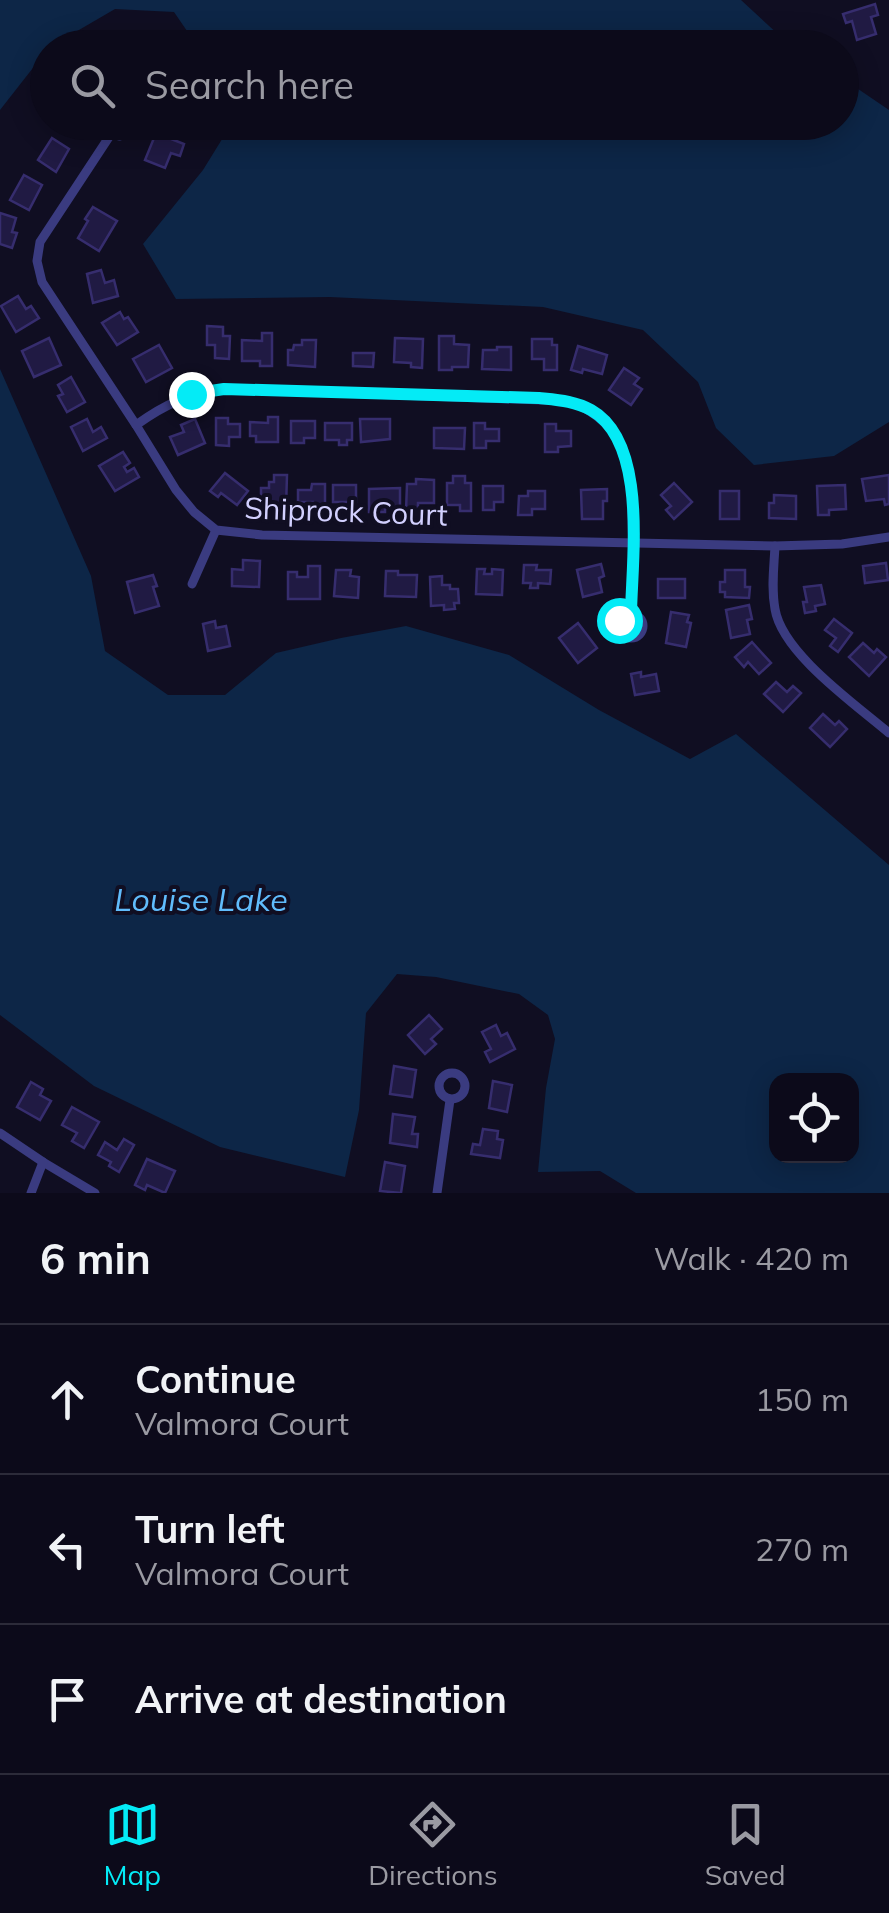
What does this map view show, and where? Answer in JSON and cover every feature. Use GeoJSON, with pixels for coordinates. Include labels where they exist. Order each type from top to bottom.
{"type":"FeatureCollection","features":[{"type":"Feature","properties":{"kind":"street","name":"Shiprock Court"},"geometry":{"type":"LineString","coordinates":[[106,140],[40,242],[37,261],[42,282],[176,490],[216,530],[262,535],[775,546],[842,544],[889,537]]}},
{"type":"Feature","properties":{"kind":"street"},"geometry":{"type":"LineString","coordinates":[[136,426],[159,409],[191,394],[224,389],[570,401],[594,412],[612,431],[625,454],[631,476],[631,613]]}},
{"type":"Feature","properties":{"kind":"street"},"geometry":{"type":"LineString","coordinates":[[192,584],[216,530]]}},
{"type":"Feature","properties":{"kind":"street"},"geometry":{"type":"LineString","coordinates":[[775,546],[775,612],[798,654],[889,733]]}},
{"type":"Feature","properties":{"kind":"street"},"geometry":{"type":"LineString","coordinates":[[437,1193],[450,1100]]}},
{"type":"Feature","properties":{"kind":"street"},"geometry":{"type":"LineString","coordinates":[[0,1133],[95,1193]]}},
{"type":"Feature","properties":{"kind":"street"},"geometry":{"type":"LineString","coordinates":[[32,1193],[43,1162]]}},
{"type":"Feature","properties":{"kind":"water"},"geometry":{"type":"Polygon","coordinates":[[[0,0],[741,0],[774,30],[186,30],[174,12],[115,9],[79,30],[30,30],[30,71],[0,110],[0,0]]]}},
{"type":"Feature","properties":{"kind":"water"},"geometry":{"type":"Polygon","coordinates":[[[859,90],[889,110],[889,422],[834,456],[754,465],[716,428],[698,382],[643,330],[543,307],[330,297],[176,299],[143,244],[203,170],[222,140],[859,140],[859,90]]]}},
{"type":"Feature","properties":{"kind":"water","name":"Louise Lake"},"geometry":{"type":"Polygon","coordinates":[[[0,369],[91,576],[105,651],[168,695],[225,695],[276,653],[406,626],[509,655],[690,759],[736,734],[889,865],[889,1193],[636,1193],[600,1171],[538,1172],[555,1039],[548,1015],[519,994],[436,977],[397,974],[366,1013],[359,1110],[345,1177],[220,1147],[94,1086],[0,1015],[0,369]]]}},
{"type":"Feature","properties":{"kind":"building"},"geometry":{"type":"Polygon","coordinates":[[[875,4],[878,15],[871,17],[876,34],[859,39],[859,30],[854,30],[852,21],[846,23],[843,14],[875,4]]]}},
{"type":"Feature","properties":{"kind":"building"},"geometry":{"type":"Polygon","coordinates":[[[51,140],[69,149],[56,172],[38,160],[51,140]]]}},
{"type":"Feature","properties":{"kind":"building"},"geometry":{"type":"Polygon","coordinates":[[[153,140],[184,144],[180,156],[171,153],[165,168],[145,160],[153,140]]]}},
{"type":"Feature","properties":{"kind":"building"},"geometry":{"type":"Polygon","coordinates":[[[24,175],[42,185],[29,210],[10,200],[24,175]]]}},
{"type":"Feature","properties":{"kind":"building"},"geometry":{"type":"Polygon","coordinates":[[[93,207],[117,221],[99,251],[78,238],[93,207]]]}},
{"type":"Feature","properties":{"kind":"building"},"geometry":{"type":"Polygon","coordinates":[[[0,213],[16,218],[12,248],[0,244],[0,213]]]}},
{"type":"Feature","properties":{"kind":"building"},"geometry":{"type":"Polygon","coordinates":[[[101,270],[105,283],[114,280],[118,296],[93,303],[87,274],[101,270]]]}},
{"type":"Feature","properties":{"kind":"building"},"geometry":{"type":"Polygon","coordinates":[[[18,296],[26,309],[31,306],[39,318],[16,332],[1,306],[18,296]]]}},
{"type":"Feature","properties":{"kind":"building"},"geometry":{"type":"Polygon","coordinates":[[[120,312],[138,332],[117,345],[102,323],[120,312]]]}},
{"type":"Feature","properties":{"kind":"building"},"geometry":{"type":"Polygon","coordinates":[[[207,326],[223,327],[223,336],[230,336],[229,359],[215,358],[215,345],[207,345],[207,326]]]}},
{"type":"Feature","properties":{"kind":"building"},"geometry":{"type":"Polygon","coordinates":[[[262,333],[272,333],[272,366],[242,361],[242,340],[262,341],[262,333]]]}},
{"type":"Feature","properties":{"kind":"building"},"geometry":{"type":"Polygon","coordinates":[[[439,336],[454,336],[454,344],[469,345],[468,367],[439,370],[439,336]]]}},
{"type":"Feature","properties":{"kind":"building"},"geometry":{"type":"Polygon","coordinates":[[[49,338],[61,365],[34,377],[22,351],[49,338]]]}},
{"type":"Feature","properties":{"kind":"building"},"geometry":{"type":"Polygon","coordinates":[[[395,338],[423,339],[422,368],[394,362],[395,338]]]}},
{"type":"Feature","properties":{"kind":"building"},"geometry":{"type":"Polygon","coordinates":[[[532,339],[552,339],[552,345],[557,345],[557,370],[544,370],[544,359],[532,359],[532,339]]]}},
{"type":"Feature","properties":{"kind":"building"},"geometry":{"type":"Polygon","coordinates":[[[302,340],[316,340],[315,367],[288,365],[288,350],[302,345],[302,340]]]}},
{"type":"Feature","properties":{"kind":"building"},"geometry":{"type":"Polygon","coordinates":[[[159,345],[172,368],[146,382],[133,359],[159,345]]]}},
{"type":"Feature","properties":{"kind":"building"},"geometry":{"type":"Polygon","coordinates":[[[578,346],[607,355],[602,374],[571,370],[578,346]]]}},
{"type":"Feature","properties":{"kind":"building"},"geometry":{"type":"Polygon","coordinates":[[[511,347],[511,370],[482,369],[483,350],[511,347]]]}},
{"type":"Feature","properties":{"kind":"building"},"geometry":{"type":"Polygon","coordinates":[[[353,353],[374,353],[373,367],[353,366],[353,353]]]}},
{"type":"Feature","properties":{"kind":"building"},"geometry":{"type":"Polygon","coordinates":[[[624,368],[639,378],[634,384],[642,389],[631,405],[609,390],[624,368]]]}},
{"type":"Feature","properties":{"kind":"building"},"geometry":{"type":"Polygon","coordinates":[[[71,377],[85,402],[67,412],[58,396],[63,394],[58,385],[71,377]]]}},
{"type":"Feature","properties":{"kind":"building"},"geometry":{"type":"Polygon","coordinates":[[[268,417],[278,417],[278,442],[256,442],[256,436],[250,436],[250,422],[268,423],[268,417]]]}},
{"type":"Feature","properties":{"kind":"building"},"geometry":{"type":"Polygon","coordinates":[[[216,418],[240,424],[240,437],[229,437],[229,446],[216,445],[216,418]]]}},
{"type":"Feature","properties":{"kind":"building"},"geometry":{"type":"Polygon","coordinates":[[[87,419],[93,432],[101,427],[107,438],[83,451],[71,427],[87,419]]]}},
{"type":"Feature","properties":{"kind":"building"},"geometry":{"type":"Polygon","coordinates":[[[195,419],[205,443],[178,455],[170,437],[184,432],[181,425],[195,419]]]}},
{"type":"Feature","properties":{"kind":"building"},"geometry":{"type":"Polygon","coordinates":[[[360,419],[390,419],[390,439],[361,442],[360,419]]]}},
{"type":"Feature","properties":{"kind":"building"},"geometry":{"type":"Polygon","coordinates":[[[291,421],[315,421],[315,438],[291,443],[291,421]]]}},
{"type":"Feature","properties":{"kind":"building"},"geometry":{"type":"Polygon","coordinates":[[[325,423],[352,423],[352,440],[339,445],[339,440],[325,440],[325,423]]]}},
{"type":"Feature","properties":{"kind":"building"},"geometry":{"type":"Polygon","coordinates":[[[474,423],[485,423],[485,429],[499,429],[499,441],[486,441],[486,448],[474,448],[474,423]]]}},
{"type":"Feature","properties":{"kind":"building"},"geometry":{"type":"Polygon","coordinates":[[[545,424],[556,424],[556,431],[571,431],[571,446],[545,452],[545,424]]]}},
{"type":"Feature","properties":{"kind":"building"},"geometry":{"type":"Polygon","coordinates":[[[434,428],[465,428],[464,449],[434,448],[434,428]]]}},
{"type":"Feature","properties":{"kind":"building"},"geometry":{"type":"Polygon","coordinates":[[[123,452],[130,463],[124,467],[127,472],[134,468],[139,477],[115,491],[99,466],[123,452]]]}},
{"type":"Feature","properties":{"kind":"building"},"geometry":{"type":"Polygon","coordinates":[[[225,473],[248,491],[237,505],[221,493],[218,497],[210,491],[225,473]]]}},
{"type":"Feature","properties":{"kind":"building"},"geometry":{"type":"Polygon","coordinates":[[[274,475],[287,475],[286,508],[271,508],[271,501],[261,501],[261,488],[269,488],[274,475]]]}},
{"type":"Feature","properties":{"kind":"building"},"geometry":{"type":"Polygon","coordinates":[[[889,475],[889,504],[885,505],[884,499],[866,501],[862,479],[889,475]]]}},
{"type":"Feature","properties":{"kind":"building"},"geometry":{"type":"Polygon","coordinates":[[[453,476],[465,476],[465,483],[471,483],[471,511],[460,511],[460,505],[447,505],[447,483],[453,483],[453,476]]]}},
{"type":"Feature","properties":{"kind":"building"},"geometry":{"type":"Polygon","coordinates":[[[416,479],[434,480],[434,503],[418,503],[418,511],[406,511],[407,484],[416,484],[416,479]]]}},
{"type":"Feature","properties":{"kind":"building"},"geometry":{"type":"Polygon","coordinates":[[[674,483],[692,502],[674,519],[666,510],[671,506],[661,495],[674,483]]]}},
{"type":"Feature","properties":{"kind":"building"},"geometry":{"type":"Polygon","coordinates":[[[312,484],[325,484],[325,508],[313,508],[313,502],[298,502],[298,490],[311,490],[312,484]]]}},
{"type":"Feature","properties":{"kind":"building"},"geometry":{"type":"Polygon","coordinates":[[[333,485],[356,485],[356,502],[333,502],[333,485]]]}},
{"type":"Feature","properties":{"kind":"building"},"geometry":{"type":"Polygon","coordinates":[[[845,485],[846,509],[818,515],[817,486],[845,485]]]}},
{"type":"Feature","properties":{"kind":"building"},"geometry":{"type":"Polygon","coordinates":[[[483,486],[503,486],[503,502],[494,502],[494,510],[483,510],[483,486]]]}},
{"type":"Feature","properties":{"kind":"building"},"geometry":{"type":"Polygon","coordinates":[[[400,488],[400,508],[369,512],[369,489],[400,488]]]}},
{"type":"Feature","properties":{"kind":"building"},"geometry":{"type":"Polygon","coordinates":[[[607,489],[603,519],[582,519],[581,490],[607,489]]]}},
{"type":"Feature","properties":{"kind":"building"},"geometry":{"type":"Polygon","coordinates":[[[528,491],[545,491],[545,509],[532,509],[532,515],[518,515],[519,496],[528,496],[528,491]]]}},
{"type":"Feature","properties":{"kind":"building"},"geometry":{"type":"Polygon","coordinates":[[[720,491],[739,491],[739,519],[720,519],[720,491]]]}},
{"type":"Feature","properties":{"kind":"building"},"geometry":{"type":"Polygon","coordinates":[[[774,495],[796,496],[796,519],[769,518],[769,503],[774,503],[774,495]]]}},
{"type":"Feature","properties":{"kind":"building"},"geometry":{"type":"Polygon","coordinates":[[[243,560],[260,561],[259,587],[232,586],[232,569],[243,570],[243,560]]]}},
{"type":"Feature","properties":{"kind":"building"},"geometry":{"type":"Polygon","coordinates":[[[886,563],[888,580],[865,583],[863,566],[886,563]]]}},
{"type":"Feature","properties":{"kind":"building"},"geometry":{"type":"Polygon","coordinates":[[[601,564],[602,592],[583,597],[577,570],[601,564]]]}},
{"type":"Feature","properties":{"kind":"building"},"geometry":{"type":"Polygon","coordinates":[[[524,565],[551,570],[550,584],[538,583],[538,588],[530,588],[531,583],[523,583],[524,565]]]}},
{"type":"Feature","properties":{"kind":"building"},"geometry":{"type":"Polygon","coordinates":[[[308,566],[320,566],[320,599],[288,599],[288,572],[308,577],[308,566]]]}},
{"type":"Feature","properties":{"kind":"building"},"geometry":{"type":"Polygon","coordinates":[[[477,569],[485,569],[484,574],[492,574],[492,569],[503,570],[502,595],[476,594],[477,569]]]}},
{"type":"Feature","properties":{"kind":"building"},"geometry":{"type":"Polygon","coordinates":[[[336,570],[351,570],[350,576],[359,577],[358,598],[334,596],[336,570]]]}},
{"type":"Feature","properties":{"kind":"building"},"geometry":{"type":"Polygon","coordinates":[[[725,570],[745,570],[749,598],[725,597],[725,592],[720,592],[725,570]]]}},
{"type":"Feature","properties":{"kind":"building"},"geometry":{"type":"Polygon","coordinates":[[[386,571],[417,575],[416,597],[385,596],[386,571]]]}},
{"type":"Feature","properties":{"kind":"building"},"geometry":{"type":"Polygon","coordinates":[[[153,575],[159,606],[135,613],[127,582],[153,575]]]}},
{"type":"Feature","properties":{"kind":"building"},"geometry":{"type":"Polygon","coordinates":[[[442,576],[442,585],[458,589],[459,603],[454,603],[455,609],[431,606],[430,577],[442,576]]]}},
{"type":"Feature","properties":{"kind":"building"},"geometry":{"type":"Polygon","coordinates":[[[658,579],[685,579],[685,598],[658,598],[658,579]]]}},
{"type":"Feature","properties":{"kind":"building"},"geometry":{"type":"Polygon","coordinates":[[[821,585],[825,604],[805,613],[804,587],[821,585]]]}},
{"type":"Feature","properties":{"kind":"building"},"geometry":{"type":"Polygon","coordinates":[[[749,605],[750,634],[731,638],[726,610],[749,605]]]}},
{"type":"Feature","properties":{"kind":"building"},"geometry":{"type":"Polygon","coordinates":[[[671,612],[689,615],[686,647],[666,643],[671,612]]]}},
{"type":"Feature","properties":{"kind":"building"},"geometry":{"type":"Polygon","coordinates":[[[834,619],[852,633],[838,652],[830,646],[836,638],[825,630],[834,619]]]}},
{"type":"Feature","properties":{"kind":"building"},"geometry":{"type":"Polygon","coordinates":[[[215,621],[216,628],[226,626],[230,646],[208,651],[203,624],[215,621]]]}},
{"type":"Feature","properties":{"kind":"building"},"geometry":{"type":"Polygon","coordinates":[[[578,623],[597,648],[578,663],[559,638],[578,623]]]}},
{"type":"Feature","properties":{"kind":"building"},"geometry":{"type":"Polygon","coordinates":[[[752,642],[771,663],[759,674],[748,662],[744,667],[735,657],[752,642]]]}},
{"type":"Feature","properties":{"kind":"building"},"geometry":{"type":"Polygon","coordinates":[[[863,643],[886,657],[869,676],[849,657],[863,643]]]}},
{"type":"Feature","properties":{"kind":"building"},"geometry":{"type":"Polygon","coordinates":[[[641,672],[641,677],[656,674],[659,691],[635,695],[631,674],[641,672]]]}},
{"type":"Feature","properties":{"kind":"building"},"geometry":{"type":"Polygon","coordinates":[[[776,682],[787,692],[793,686],[801,693],[783,712],[764,694],[776,682]]]}},
{"type":"Feature","properties":{"kind":"building"},"geometry":{"type":"Polygon","coordinates":[[[823,714],[847,729],[830,747],[810,728],[823,714]]]}},
{"type":"Feature","properties":{"kind":"building"},"geometry":{"type":"Polygon","coordinates":[[[429,1015],[442,1029],[431,1039],[436,1044],[425,1054],[408,1035],[429,1015]]]}},
{"type":"Feature","properties":{"kind":"building"},"geometry":{"type":"Polygon","coordinates":[[[496,1025],[501,1036],[507,1033],[515,1049],[490,1062],[485,1052],[491,1049],[482,1032],[496,1025]]]}},
{"type":"Feature","properties":{"kind":"building"},"geometry":{"type":"Polygon","coordinates":[[[394,1066],[416,1070],[412,1097],[390,1094],[394,1066]]]}},
{"type":"Feature","properties":{"kind":"building"},"geometry":{"type":"Polygon","coordinates":[[[493,1081],[512,1085],[507,1112],[489,1108],[493,1081]]]}},
{"type":"Feature","properties":{"kind":"building"},"geometry":{"type":"Polygon","coordinates":[[[31,1082],[43,1089],[40,1095],[51,1101],[40,1120],[17,1107],[31,1082]]]}},
{"type":"Feature","properties":{"kind":"building"},"geometry":{"type":"Polygon","coordinates":[[[72,1107],[99,1122],[84,1148],[72,1141],[77,1133],[62,1125],[72,1107]]]}},
{"type":"Feature","properties":{"kind":"building"},"geometry":{"type":"Polygon","coordinates":[[[393,1114],[415,1117],[412,1134],[418,1134],[417,1147],[390,1143],[393,1114]]]}},
{"type":"Feature","properties":{"kind":"building"},"geometry":{"type":"Polygon","coordinates":[[[483,1129],[498,1131],[497,1139],[503,1140],[500,1158],[471,1154],[473,1144],[480,1145],[483,1129]]]}},
{"type":"Feature","properties":{"kind":"building"},"geometry":{"type":"Polygon","coordinates":[[[124,1139],[134,1145],[119,1172],[98,1155],[105,1142],[117,1150],[124,1139]]]}},
{"type":"Feature","properties":{"kind":"building"},"geometry":{"type":"Polygon","coordinates":[[[147,1159],[175,1171],[165,1193],[147,1185],[145,1190],[135,1185],[147,1159]]]}},
{"type":"Feature","properties":{"kind":"building"},"geometry":{"type":"Polygon","coordinates":[[[385,1162],[405,1166],[401,1193],[380,1191],[385,1162]]]}},
{"type":"Feature","properties":{"kind":"route"},"geometry":{"type":"LineString","coordinates":[[191,394],[224,389],[539,398],[570,401],[594,412],[612,431],[625,454],[631,476],[631,613],[619,620]]}}]}
